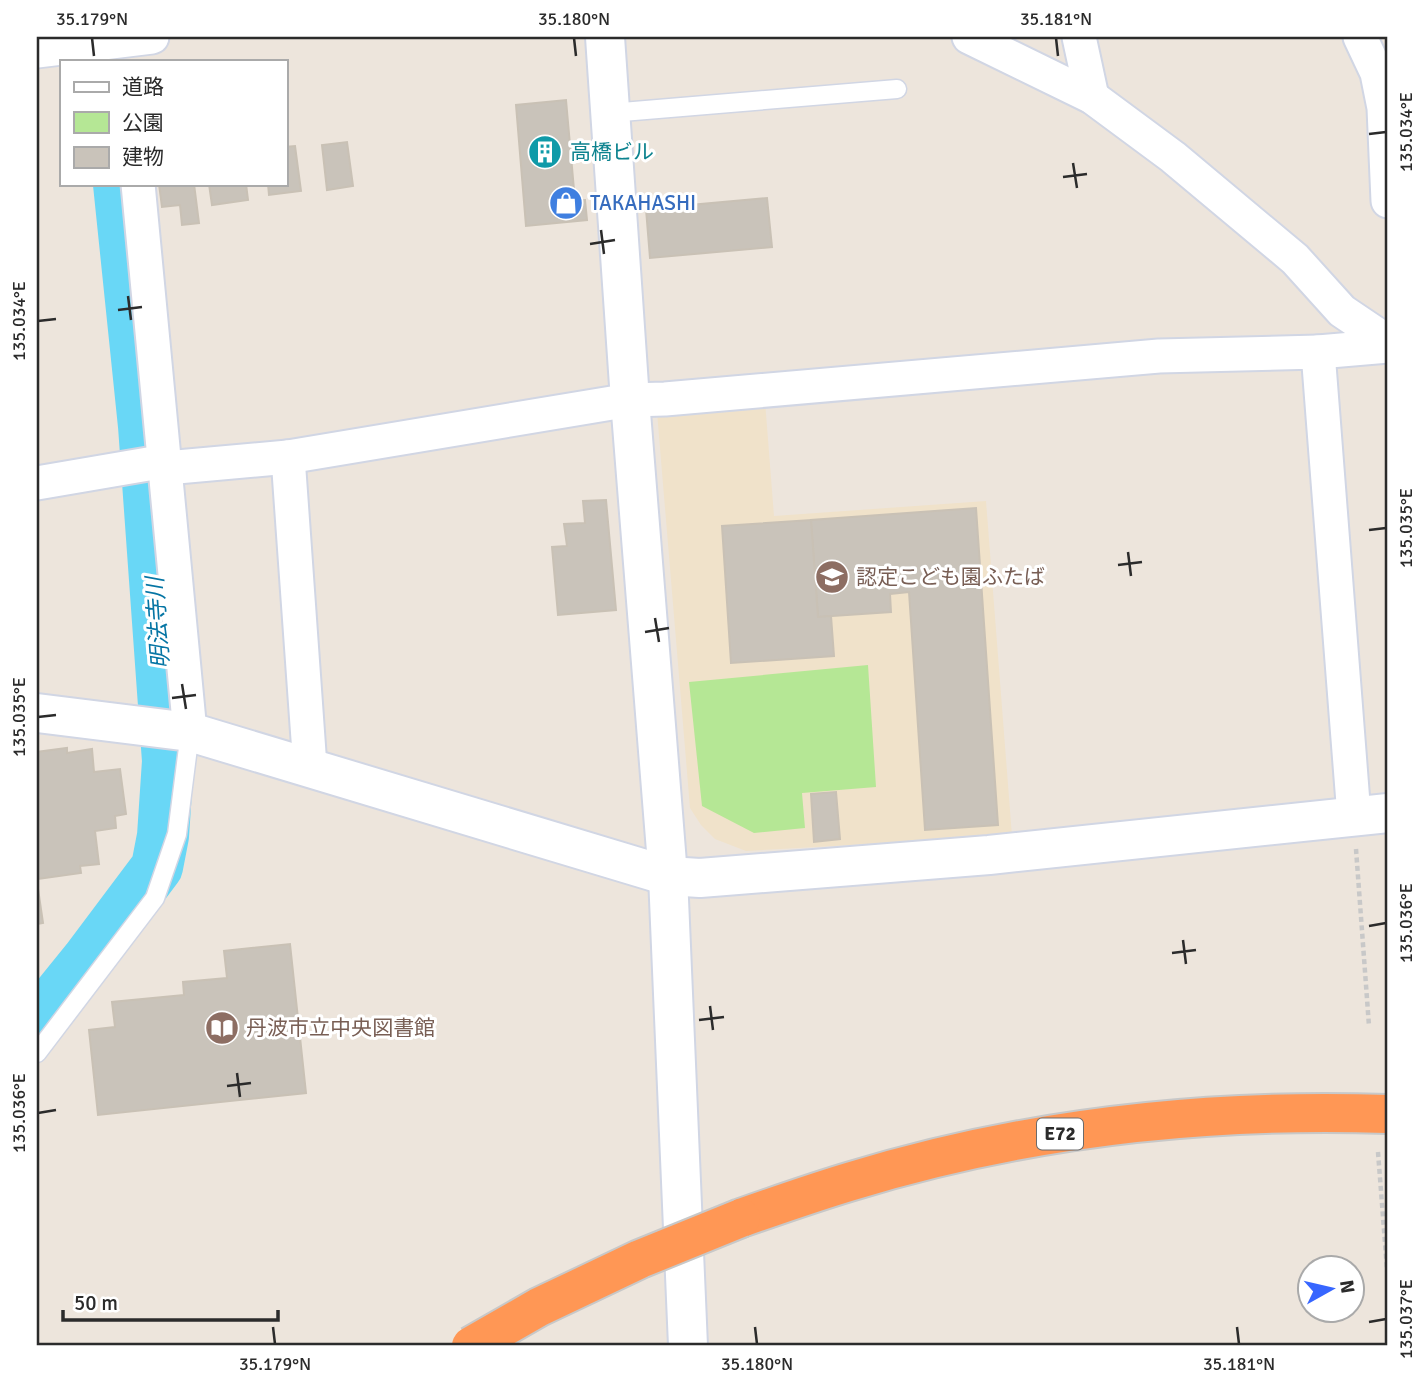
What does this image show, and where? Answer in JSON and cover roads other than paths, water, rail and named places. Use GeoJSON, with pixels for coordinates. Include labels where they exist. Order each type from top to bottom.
{"type":"FeatureCollection","features":[{"type":"Feature","properties":{"kind":"highway","name":"E72"},"geometry":{"type":"LineString","coordinates":[[471,1346],[540,1307],[640,1259],[741,1217],[854,1180],[973,1150],[1085,1130],[1214,1115],[1388,1114]]}},
{"type":"Feature","properties":{"kind":"street"},"geometry":{"type":"LineString","coordinates":[[605,37],[630,400],[668,876],[688,1346]]}},
{"type":"Feature","properties":{"kind":"street"},"geometry":{"type":"LineString","coordinates":[[969,37],[1092,97],[1173,157],[1295,259],[1342,311],[1388,344]]}},
{"type":"Feature","properties":{"kind":"street"},"geometry":{"type":"LineString","coordinates":[[1079,37],[1092,97]]}},
{"type":"Feature","properties":{"kind":"street"},"geometry":{"type":"LineString","coordinates":[[1360,37],[1377,73],[1384,107],[1388,201]]}},
{"type":"Feature","properties":{"kind":"street"},"geometry":{"type":"LineString","coordinates":[[37,51],[122,43]]}},
{"type":"Feature","properties":{"kind":"street"},"geometry":{"type":"LineString","coordinates":[[138,186],[151,466],[174,730]]}},
{"type":"Feature","properties":{"kind":"street"},"geometry":{"type":"LineString","coordinates":[[37,483],[151,466],[288,457],[630,400],[719,395],[1159,356],[1318,352],[1388,344]]}},
{"type":"Feature","properties":{"kind":"street"},"geometry":{"type":"LineString","coordinates":[[37,713],[174,730],[310,767],[668,876],[700,878],[989,855],[1371,814],[1318,352]]}},
{"type":"Feature","properties":{"kind":"street"},"geometry":{"type":"LineString","coordinates":[[288,457],[310,767]]}},
{"type":"Feature","properties":{"kind":"lane"},"geometry":{"type":"LineString","coordinates":[[610,113],[897,89]]}},
{"type":"Feature","properties":{"kind":"lane"},"geometry":{"type":"LineString","coordinates":[[37,1053],[155,898],[177,834],[174,730]]}},
{"type":"Feature","properties":{"kind":"waterway","name":"明法寺川"},"geometry":{"type":"LineString","coordinates":[[37,1022],[157,867],[163,836],[168,761],[144,426],[119,186]]}},
{"type":"Feature","properties":{"kind":"place","name":"高橋ビル"},"geometry":{"type":"Point","coordinates":[545,152]}},
{"type":"Feature","properties":{"kind":"place","name":"TAKAHASHI"},"geometry":{"type":"Point","coordinates":[566,203]}},
{"type":"Feature","properties":{"kind":"place","name":"認定こども園ふたば"},"geometry":{"type":"Point","coordinates":[832,577]}},
{"type":"Feature","properties":{"kind":"place","name":"丹波市立中央図書館"},"geometry":{"type":"Point","coordinates":[222,1028]}}]}
